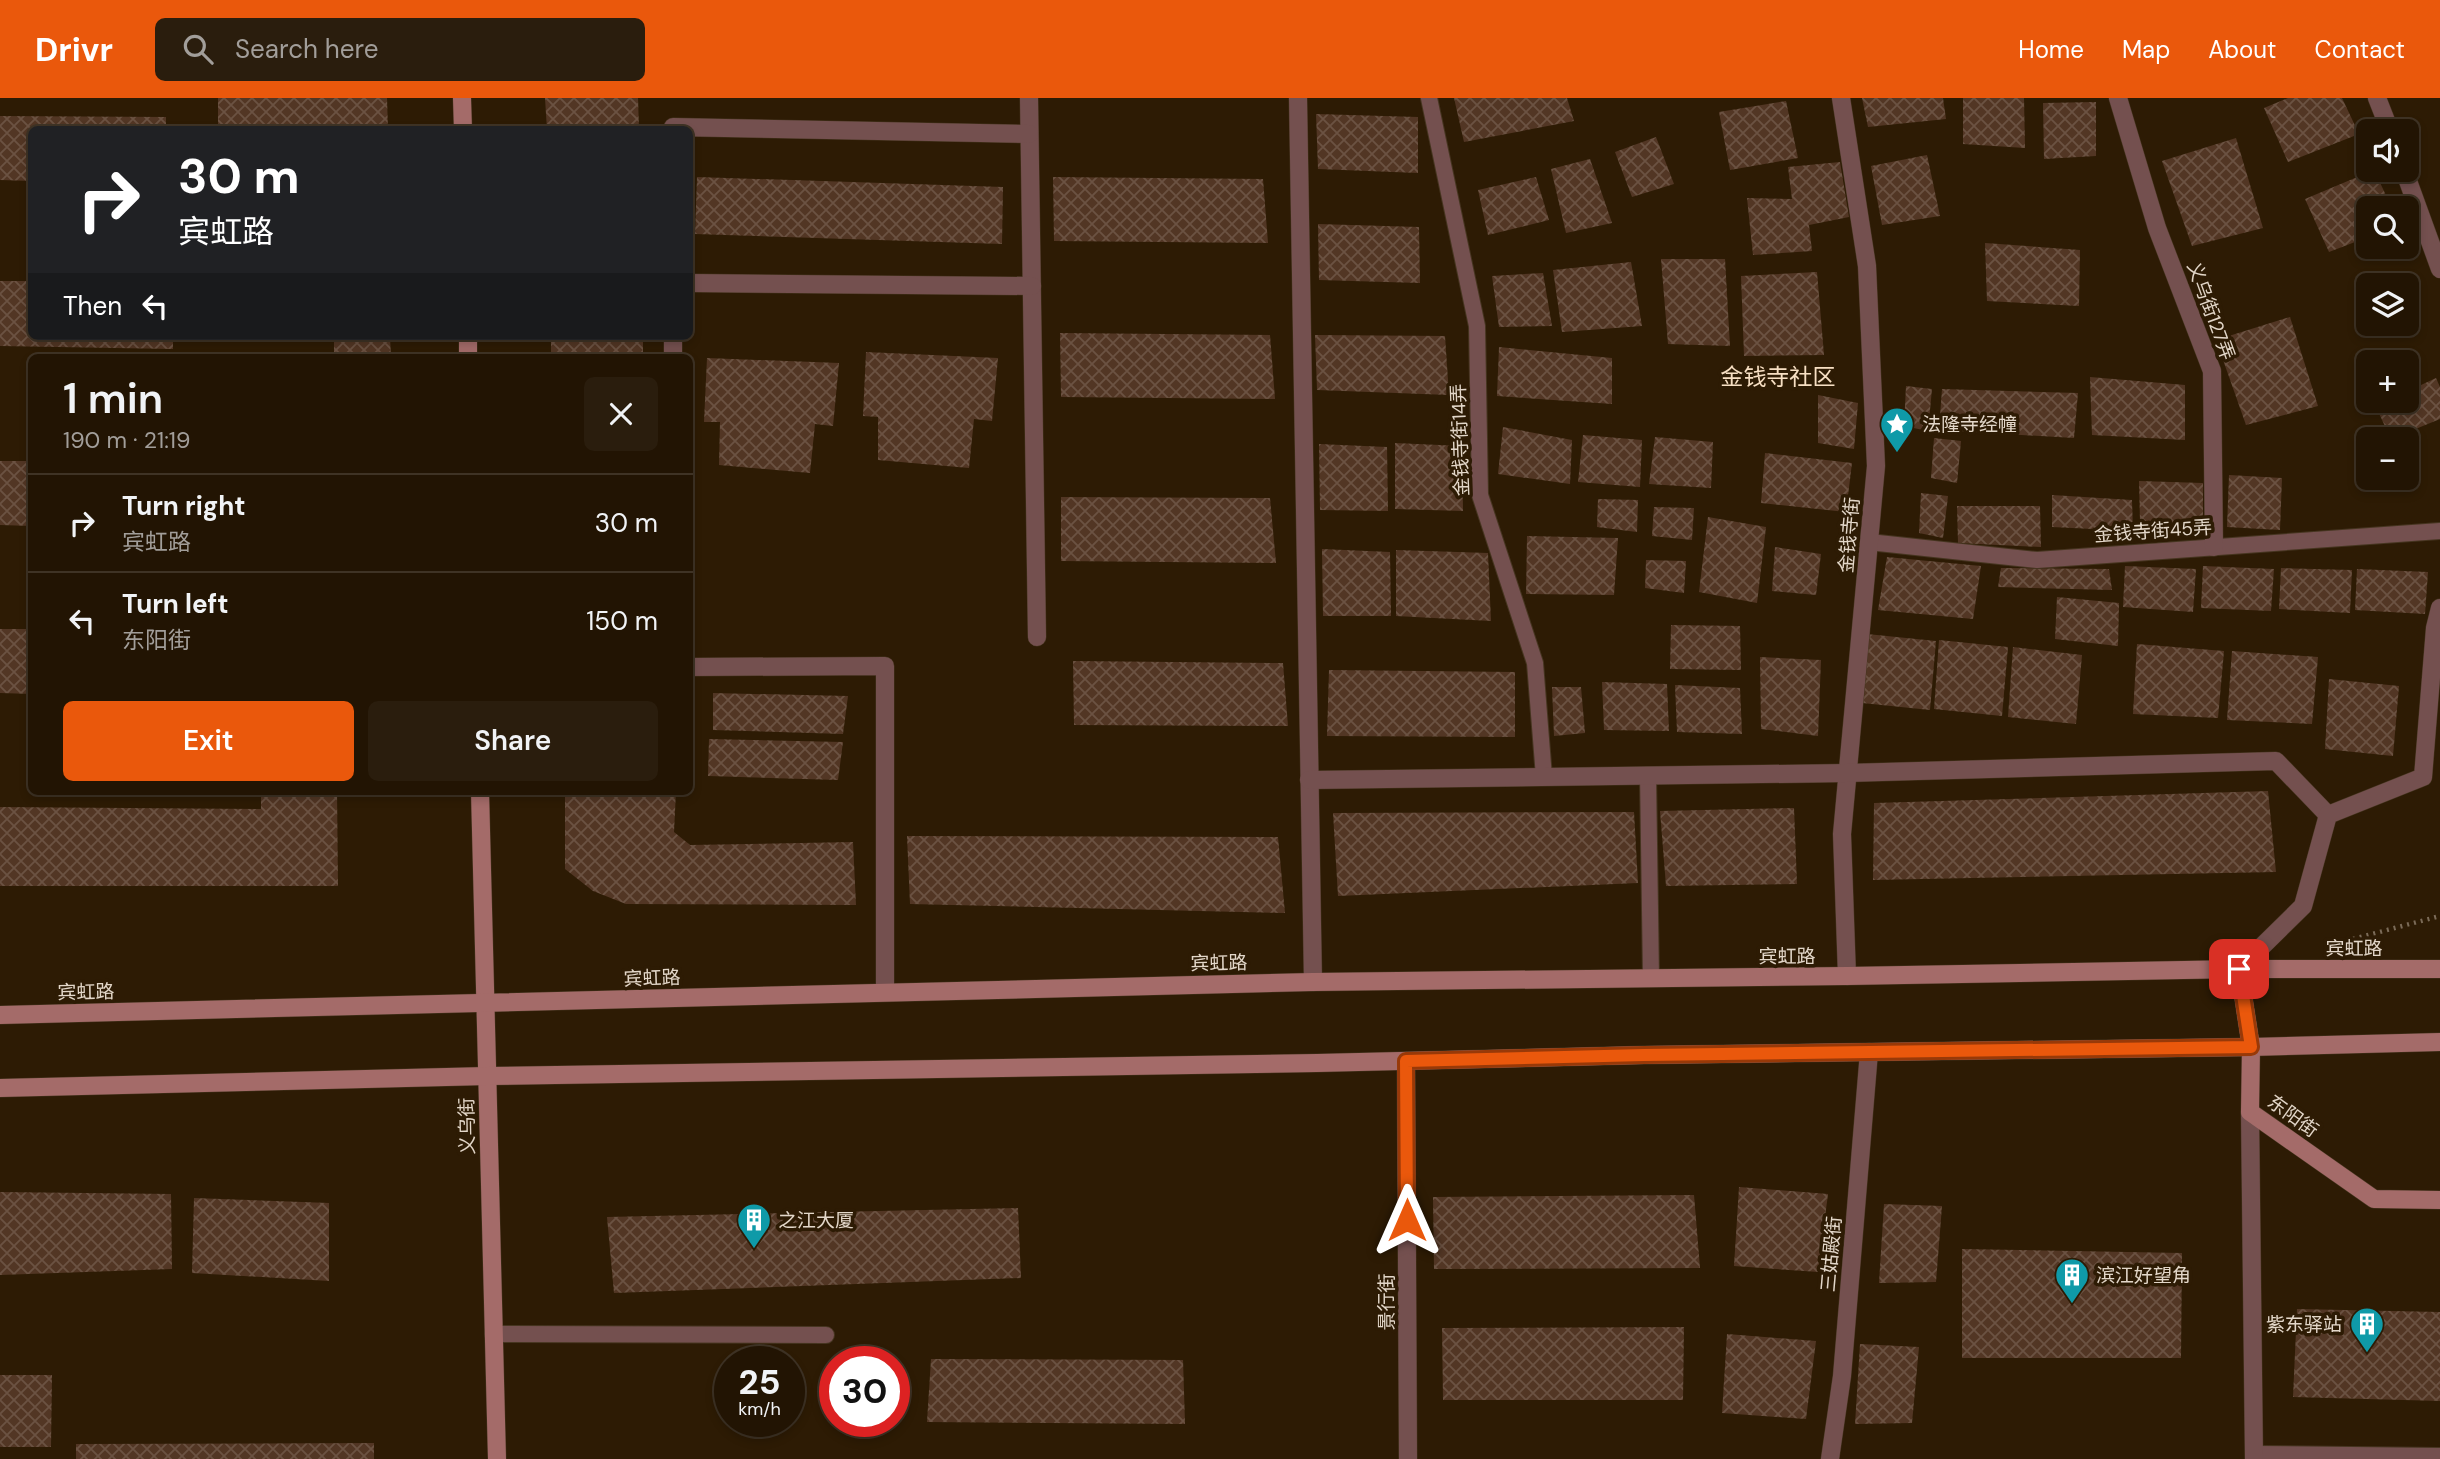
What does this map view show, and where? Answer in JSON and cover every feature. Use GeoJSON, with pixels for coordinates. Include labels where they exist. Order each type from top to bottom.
{"type":"FeatureCollection","features":[{"type":"Feature","properties":{"kind":"main road"},"geometry":{"type":"LineString","coordinates":[[462,98],[463,126]]}},
{"type":"Feature","properties":{"kind":"main road","name":"义乌街"},"geometry":{"type":"LineString","coordinates":[[480,795],[497,1459]]}},
{"type":"Feature","properties":{"kind":"main road","name":"宾虹路"},"geometry":{"type":"LineString","coordinates":[[0,1015],[1313,982],[2239,969],[2440,969]]}},
{"type":"Feature","properties":{"kind":"main road","name":"东阳街"},"geometry":{"type":"LineString","coordinates":[[2239,969],[2251,1047],[2250,1112],[2374,1199],[2440,1200]]}},
{"type":"Feature","properties":{"kind":"main road"},"geometry":{"type":"LineString","coordinates":[[0,1088],[487,1076],[2440,1042]]}},
{"type":"Feature","properties":{"kind":"street"},"geometry":{"type":"LineString","coordinates":[[1029,98],[1037,637]]}},
{"type":"Feature","properties":{"kind":"street"},"geometry":{"type":"LineString","coordinates":[[1298,98],[1313,982]]}},
{"type":"Feature","properties":{"kind":"street","name":"金钱寺街"},"geometry":{"type":"LineString","coordinates":[[1840,98],[1867,266],[1876,466],[1842,834],[1847,976]]}},
{"type":"Feature","properties":{"kind":"street","name":"义乌街127弄"},"geometry":{"type":"LineString","coordinates":[[2119,98],[2157,228],[2212,371],[2214,547]]}},
{"type":"Feature","properties":{"kind":"street"},"geometry":{"type":"LineString","coordinates":[[2377,98],[2385,119]]}},
{"type":"Feature","properties":{"kind":"street"},"geometry":{"type":"LineString","coordinates":[[693,127],[1029,134]]}},
{"type":"Feature","properties":{"kind":"street"},"geometry":{"type":"LineString","coordinates":[[2408,182],[2440,269]]}},
{"type":"Feature","properties":{"kind":"street"},"geometry":{"type":"LineString","coordinates":[[693,284],[1032,286]]}},
{"type":"Feature","properties":{"kind":"street"},"geometry":{"type":"LineString","coordinates":[[2328,815],[2423,777],[2435,628],[2440,608]]}},
{"type":"Feature","properties":{"kind":"street"},"geometry":{"type":"LineString","coordinates":[[693,667],[885,666],[885,992]]}},
{"type":"Feature","properties":{"kind":"street"},"geometry":{"type":"LineString","coordinates":[[1309,780],[1847,773],[2277,761],[2328,815]]}},
{"type":"Feature","properties":{"kind":"street"},"geometry":{"type":"LineString","coordinates":[[2239,969],[2303,906],[2328,815]]}},
{"type":"Feature","properties":{"kind":"street","name":"三姑殿街"},"geometry":{"type":"LineString","coordinates":[[1830,1459],[1842,1376],[1869,1052]]}},
{"type":"Feature","properties":{"kind":"street","name":"景行街"},"geometry":{"type":"LineString","coordinates":[[1406,1061],[1408,1459]]}},
{"type":"Feature","properties":{"kind":"street"},"geometry":{"type":"LineString","coordinates":[[2250,1112],[2254,1456]]}},
{"type":"Feature","properties":{"kind":"lane","name":"金钱寺街14弄"},"geometry":{"type":"LineString","coordinates":[[1429,98],[1478,326],[1480,495],[1535,663],[1544,776]]}},
{"type":"Feature","properties":{"kind":"lane","name":"金钱寺街45弄"},"geometry":{"type":"LineString","coordinates":[[1869,542],[2037,560],[2440,531]]}},
{"type":"Feature","properties":{"kind":"lane"},"geometry":{"type":"LineString","coordinates":[[1648,775],[1651,978]]}},
{"type":"Feature","properties":{"kind":"lane"},"geometry":{"type":"LineString","coordinates":[[493,1334],[826,1335]]}},
{"type":"Feature","properties":{"kind":"lane"},"geometry":{"type":"LineString","coordinates":[[2254,1456],[2440,1456]]}},
{"type":"Feature","properties":{"kind":"building"},"geometry":{"type":"Polygon","coordinates":[[[218,98],[387,98],[388,126],[218,126],[218,98]]]}},
{"type":"Feature","properties":{"kind":"building"},"geometry":{"type":"Polygon","coordinates":[[[545,98],[638,98],[639,126],[547,126],[545,98]]]}},
{"type":"Feature","properties":{"kind":"building"},"geometry":{"type":"Polygon","coordinates":[[[1454,98],[1567,98],[1574,121],[1464,142],[1454,98]]]}},
{"type":"Feature","properties":{"kind":"building"},"geometry":{"type":"Polygon","coordinates":[[[1862,98],[1943,98],[1946,119],[1868,127],[1862,98]]]}},
{"type":"Feature","properties":{"kind":"building"},"geometry":{"type":"Polygon","coordinates":[[[1963,98],[2024,98],[2025,148],[1963,144],[1963,98]]]}},
{"type":"Feature","properties":{"kind":"building"},"geometry":{"type":"Polygon","coordinates":[[[2288,98],[2342,98],[2356,128],[2356,135],[2288,162],[2264,108],[2288,98]]]}},
{"type":"Feature","properties":{"kind":"building"},"geometry":{"type":"Polygon","coordinates":[[[1786,101],[1798,158],[1730,170],[1719,112],[1786,101]]]}},
{"type":"Feature","properties":{"kind":"building"},"geometry":{"type":"Polygon","coordinates":[[[2096,102],[2096,156],[2044,159],[2043,103],[2096,102]]]}},
{"type":"Feature","properties":{"kind":"building"},"geometry":{"type":"Polygon","coordinates":[[[1316,114],[1418,117],[1418,173],[1318,169],[1316,114]]]}},
{"type":"Feature","properties":{"kind":"building"},"geometry":{"type":"Polygon","coordinates":[[[0,116],[166,117],[166,126],[28,126],[28,181],[0,180],[0,116]]]}},
{"type":"Feature","properties":{"kind":"building"},"geometry":{"type":"Polygon","coordinates":[[[1656,137],[1674,184],[1632,197],[1615,152],[1656,137]]]}},
{"type":"Feature","properties":{"kind":"building"},"geometry":{"type":"Polygon","coordinates":[[[2236,138],[2263,228],[2192,246],[2162,161],[2236,138]]]}},
{"type":"Feature","properties":{"kind":"building"},"geometry":{"type":"Polygon","coordinates":[[[1927,155],[1940,216],[1882,225],[1871,166],[1927,155]]]}},
{"type":"Feature","properties":{"kind":"building"},"geometry":{"type":"Polygon","coordinates":[[[1590,159],[1612,223],[1566,233],[1551,169],[1590,159]]]}},
{"type":"Feature","properties":{"kind":"building"},"geometry":{"type":"Polygon","coordinates":[[[1840,162],[1849,217],[1809,225],[1812,251],[1753,255],[1747,198],[1792,199],[1788,167],[1840,162]]]}},
{"type":"Feature","properties":{"kind":"building"},"geometry":{"type":"Polygon","coordinates":[[[697,177],[1003,187],[1002,244],[695,234],[697,177]]]}},
{"type":"Feature","properties":{"kind":"building"},"geometry":{"type":"Polygon","coordinates":[[[1053,177],[1263,179],[1268,243],[1054,241],[1053,177]]]}},
{"type":"Feature","properties":{"kind":"building"},"geometry":{"type":"Polygon","coordinates":[[[1536,177],[1549,220],[1488,235],[1478,190],[1536,177]]]}},
{"type":"Feature","properties":{"kind":"building"},"geometry":{"type":"Polygon","coordinates":[[[2356,178],[2356,182],[2380,182],[2386,196],[2356,196],[2356,242],[2329,252],[2305,199],[2356,178]]]}},
{"type":"Feature","properties":{"kind":"building"},"geometry":{"type":"Polygon","coordinates":[[[1318,224],[1419,227],[1420,283],[1319,280],[1318,224]]]}},
{"type":"Feature","properties":{"kind":"building"},"geometry":{"type":"Polygon","coordinates":[[[1985,243],[2080,250],[2079,306],[1987,301],[1985,243]]]}},
{"type":"Feature","properties":{"kind":"building"},"geometry":{"type":"Polygon","coordinates":[[[1661,259],[1725,259],[1730,346],[1668,344],[1661,259]]]}},
{"type":"Feature","properties":{"kind":"building"},"geometry":{"type":"Polygon","coordinates":[[[1631,262],[1642,326],[1562,332],[1553,270],[1631,262]]]}},
{"type":"Feature","properties":{"kind":"building"},"geometry":{"type":"Polygon","coordinates":[[[1817,272],[1824,355],[1744,356],[1741,276],[1817,272]]]}},
{"type":"Feature","properties":{"kind":"building"},"geometry":{"type":"Polygon","coordinates":[[[1543,273],[1552,326],[1499,327],[1492,276],[1543,273]]]}},
{"type":"Feature","properties":{"kind":"building"},"geometry":{"type":"Polygon","coordinates":[[[0,281],[28,281],[28,340],[173,340],[173,349],[0,346],[0,281]]]}},
{"type":"Feature","properties":{"kind":"building"},"geometry":{"type":"Polygon","coordinates":[[[2290,317],[2318,406],[2246,425],[2216,340],[2290,317]]]}},
{"type":"Feature","properties":{"kind":"building"},"geometry":{"type":"Polygon","coordinates":[[[1060,333],[1270,335],[1275,399],[1061,397],[1060,333]]]}},
{"type":"Feature","properties":{"kind":"building"},"geometry":{"type":"Polygon","coordinates":[[[1315,335],[1445,336],[1449,395],[1317,390],[1315,335]]]}},
{"type":"Feature","properties":{"kind":"building"},"geometry":{"type":"Polygon","coordinates":[[[334,340],[390,340],[391,354],[334,354],[334,340]]]}},
{"type":"Feature","properties":{"kind":"building"},"geometry":{"type":"Polygon","coordinates":[[[551,340],[643,340],[643,354],[551,354],[551,340]]]}},
{"type":"Feature","properties":{"kind":"building"},"geometry":{"type":"Polygon","coordinates":[[[1499,347],[1612,358],[1612,404],[1497,396],[1499,347]]]}},
{"type":"Feature","properties":{"kind":"building"},"geometry":{"type":"Polygon","coordinates":[[[866,352],[998,358],[992,421],[974,419],[969,468],[878,460],[878,417],[863,416],[866,352]]]}},
{"type":"Feature","properties":{"kind":"building"},"geometry":{"type":"Polygon","coordinates":[[[707,358],[839,363],[833,426],[815,424],[810,473],[719,465],[720,422],[704,422],[707,358]]]}},
{"type":"Feature","properties":{"kind":"building"},"geometry":{"type":"Polygon","coordinates":[[[2090,377],[2185,385],[2185,440],[2092,435],[2090,377]]]}},
{"type":"Feature","properties":{"kind":"building"},"geometry":{"type":"Polygon","coordinates":[[[2436,378],[2440,387],[2440,419],[2419,428],[2385,427],[2379,413],[2419,413],[2419,386],[2436,378]]]}},
{"type":"Feature","properties":{"kind":"building"},"geometry":{"type":"Polygon","coordinates":[[[1906,386],[1932,389],[1928,431],[1904,426],[1906,386]]]}},
{"type":"Feature","properties":{"kind":"building"},"geometry":{"type":"Polygon","coordinates":[[[1942,389],[2078,393],[2074,438],[1939,430],[1942,389]]]}},
{"type":"Feature","properties":{"kind":"building"},"geometry":{"type":"Polygon","coordinates":[[[1818,395],[1858,403],[1854,449],[1818,443],[1818,395]]]}},
{"type":"Feature","properties":{"kind":"building"},"geometry":{"type":"Polygon","coordinates":[[[1503,427],[1572,440],[1570,484],[1498,474],[1503,427]]]}},
{"type":"Feature","properties":{"kind":"building"},"geometry":{"type":"Polygon","coordinates":[[[1583,435],[1642,440],[1640,487],[1578,482],[1583,435]]]}},
{"type":"Feature","properties":{"kind":"building"},"geometry":{"type":"Polygon","coordinates":[[[1655,437],[1713,442],[1711,488],[1649,484],[1655,437]]]}},
{"type":"Feature","properties":{"kind":"building"},"geometry":{"type":"Polygon","coordinates":[[[1934,438],[1961,441],[1957,483],[1931,478],[1934,438]]]}},
{"type":"Feature","properties":{"kind":"building"},"geometry":{"type":"Polygon","coordinates":[[[1395,443],[1462,446],[1463,511],[1395,509],[1395,443]]]}},
{"type":"Feature","properties":{"kind":"building"},"geometry":{"type":"Polygon","coordinates":[[[1319,444],[1387,447],[1388,511],[1320,510],[1319,444]]]}},
{"type":"Feature","properties":{"kind":"building"},"geometry":{"type":"Polygon","coordinates":[[[1765,453],[1852,463],[1846,512],[1761,503],[1765,453]]]}},
{"type":"Feature","properties":{"kind":"building"},"geometry":{"type":"Polygon","coordinates":[[[0,461],[28,461],[28,526],[0,525],[0,461]]]}},
{"type":"Feature","properties":{"kind":"building"},"geometry":{"type":"Polygon","coordinates":[[[2229,475],[2282,478],[2280,530],[2227,527],[2229,475]]]}},
{"type":"Feature","properties":{"kind":"building"},"geometry":{"type":"Polygon","coordinates":[[[2139,481],[2203,483],[2203,527],[2140,522],[2139,481]]]}},
{"type":"Feature","properties":{"kind":"building"},"geometry":{"type":"Polygon","coordinates":[[[1921,493],[1948,496],[1943,538],[1919,533],[1921,493]]]}},
{"type":"Feature","properties":{"kind":"building"},"geometry":{"type":"Polygon","coordinates":[[[2052,495],[2132,500],[2133,531],[2052,527],[2052,495]]]}},
{"type":"Feature","properties":{"kind":"building"},"geometry":{"type":"Polygon","coordinates":[[[1061,497],[1270,498],[1276,563],[1061,561],[1061,497]]]}},
{"type":"Feature","properties":{"kind":"building"},"geometry":{"type":"Polygon","coordinates":[[[1598,499],[1638,500],[1637,532],[1597,527],[1598,499]]]}},
{"type":"Feature","properties":{"kind":"building"},"geometry":{"type":"Polygon","coordinates":[[[1957,506],[2040,506],[2041,547],[1958,543],[1957,506]]]}},
{"type":"Feature","properties":{"kind":"building"},"geometry":{"type":"Polygon","coordinates":[[[1654,507],[1694,508],[1692,540],[1652,536],[1654,507]]]}},
{"type":"Feature","properties":{"kind":"building"},"geometry":{"type":"Polygon","coordinates":[[[1708,517],[1766,527],[1757,603],[1699,592],[1708,517]]]}},
{"type":"Feature","properties":{"kind":"building"},"geometry":{"type":"Polygon","coordinates":[[[1527,536],[1618,538],[1614,595],[1526,594],[1527,536]]]}},
{"type":"Feature","properties":{"kind":"building"},"geometry":{"type":"Polygon","coordinates":[[[1775,547],[1821,554],[1816,595],[1772,591],[1775,547]]]}},
{"type":"Feature","properties":{"kind":"building"},"geometry":{"type":"Polygon","coordinates":[[[1322,549],[1390,552],[1391,616],[1323,616],[1322,549]]]}},
{"type":"Feature","properties":{"kind":"building"},"geometry":{"type":"Polygon","coordinates":[[[1396,550],[1488,553],[1491,621],[1396,616],[1396,550]]]}},
{"type":"Feature","properties":{"kind":"building"},"geometry":{"type":"Polygon","coordinates":[[[1887,557],[1981,566],[1973,619],[1878,610],[1887,557]]]}},
{"type":"Feature","properties":{"kind":"building"},"geometry":{"type":"Polygon","coordinates":[[[1646,560],[1686,561],[1684,593],[1645,588],[1646,560]]]}},
{"type":"Feature","properties":{"kind":"building"},"geometry":{"type":"Polygon","coordinates":[[[2125,566],[2196,569],[2193,612],[2123,607],[2125,566]]]}},
{"type":"Feature","properties":{"kind":"building"},"geometry":{"type":"Polygon","coordinates":[[[2203,566],[2274,569],[2271,611],[2201,608],[2203,566]]]}},
{"type":"Feature","properties":{"kind":"building"},"geometry":{"type":"Polygon","coordinates":[[[2001,568],[2109,569],[2112,590],[1998,587],[2001,568]]]}},
{"type":"Feature","properties":{"kind":"building"},"geometry":{"type":"Polygon","coordinates":[[[2281,568],[2352,570],[2350,613],[2279,609],[2281,568]]]}},
{"type":"Feature","properties":{"kind":"building"},"geometry":{"type":"Polygon","coordinates":[[[2357,569],[2428,572],[2425,614],[2355,610],[2357,569]]]}},
{"type":"Feature","properties":{"kind":"building"},"geometry":{"type":"Polygon","coordinates":[[[2057,597],[2119,603],[2118,646],[2055,639],[2057,597]]]}},
{"type":"Feature","properties":{"kind":"building"},"geometry":{"type":"Polygon","coordinates":[[[1671,625],[1740,626],[1741,670],[1670,669],[1671,625]]]}},
{"type":"Feature","properties":{"kind":"building"},"geometry":{"type":"Polygon","coordinates":[[[0,629],[28,629],[28,694],[0,693],[0,629]]]}},
{"type":"Feature","properties":{"kind":"building"},"geometry":{"type":"Polygon","coordinates":[[[1867,634],[1936,641],[1930,710],[1862,703],[1867,634]]]}},
{"type":"Feature","properties":{"kind":"building"},"geometry":{"type":"Polygon","coordinates":[[[1939,640],[2008,647],[2002,716],[1934,709],[1939,640]]]}},
{"type":"Feature","properties":{"kind":"building"},"geometry":{"type":"Polygon","coordinates":[[[2137,644],[2224,651],[2218,718],[2133,714],[2137,644]]]}},
{"type":"Feature","properties":{"kind":"building"},"geometry":{"type":"Polygon","coordinates":[[[2013,647],[2082,655],[2076,724],[2008,717],[2013,647]]]}},
{"type":"Feature","properties":{"kind":"building"},"geometry":{"type":"Polygon","coordinates":[[[2232,651],[2318,657],[2312,724],[2227,720],[2232,651]]]}},
{"type":"Feature","properties":{"kind":"building"},"geometry":{"type":"Polygon","coordinates":[[[1760,657],[1821,660],[1818,736],[1761,729],[1760,657]]]}},
{"type":"Feature","properties":{"kind":"building"},"geometry":{"type":"Polygon","coordinates":[[[1073,661],[1283,663],[1288,726],[1074,725],[1073,661]]]}},
{"type":"Feature","properties":{"kind":"building"},"geometry":{"type":"Polygon","coordinates":[[[1329,670],[1515,672],[1515,737],[1327,736],[1329,670]]]}},
{"type":"Feature","properties":{"kind":"building"},"geometry":{"type":"Polygon","coordinates":[[[2329,679],[2399,686],[2393,756],[2325,749],[2329,679]]]}},
{"type":"Feature","properties":{"kind":"building"},"geometry":{"type":"Polygon","coordinates":[[[1602,682],[1667,684],[1669,731],[1604,730],[1602,682]]]}},
{"type":"Feature","properties":{"kind":"building"},"geometry":{"type":"Polygon","coordinates":[[[1675,685],[1740,688],[1742,734],[1677,732],[1675,685]]]}},
{"type":"Feature","properties":{"kind":"building"},"geometry":{"type":"Polygon","coordinates":[[[1552,687],[1581,687],[1585,733],[1554,736],[1552,687]]]}},
{"type":"Feature","properties":{"kind":"building"},"geometry":{"type":"Polygon","coordinates":[[[713,693],[848,696],[843,734],[713,730],[713,693]]]}},
{"type":"Feature","properties":{"kind":"building"},"geometry":{"type":"Polygon","coordinates":[[[709,739],[843,742],[838,780],[708,776],[709,739]]]}},
{"type":"Feature","properties":{"kind":"building"},"geometry":{"type":"Polygon","coordinates":[[[2268,791],[2276,872],[1873,880],[1874,803],[2268,791]]]}},
{"type":"Feature","properties":{"kind":"building"},"geometry":{"type":"Polygon","coordinates":[[[261,795],[337,795],[338,886],[0,886],[0,807],[261,809],[261,795]]]}},
{"type":"Feature","properties":{"kind":"building"},"geometry":{"type":"Polygon","coordinates":[[[565,795],[676,795],[674,832],[690,845],[853,842],[856,905],[626,904],[593,891],[565,869],[565,795]]]}},
{"type":"Feature","properties":{"kind":"building"},"geometry":{"type":"Polygon","coordinates":[[[1794,808],[1797,884],[1666,886],[1660,811],[1794,808]]]}},
{"type":"Feature","properties":{"kind":"building"},"geometry":{"type":"Polygon","coordinates":[[[1634,812],[1638,883],[1338,896],[1333,813],[1634,812]]]}},
{"type":"Feature","properties":{"kind":"building"},"geometry":{"type":"Polygon","coordinates":[[[907,836],[1278,837],[1285,913],[910,904],[907,836]]]}},
{"type":"Feature","properties":{"kind":"building"},"geometry":{"type":"Polygon","coordinates":[[[1739,1187],[1828,1194],[1818,1272],[1734,1266],[1739,1187]]]}},
{"type":"Feature","properties":{"kind":"building"},"geometry":{"type":"Polygon","coordinates":[[[0,1192],[171,1194],[172,1269],[0,1275],[0,1192]]]}},
{"type":"Feature","properties":{"kind":"building"},"geometry":{"type":"Polygon","coordinates":[[[1694,1195],[1700,1268],[1434,1269],[1433,1197],[1694,1195]]]}},
{"type":"Feature","properties":{"kind":"building"},"geometry":{"type":"Polygon","coordinates":[[[194,1198],[329,1203],[329,1281],[192,1273],[194,1198]]]}},
{"type":"Feature","properties":{"kind":"building"},"geometry":{"type":"Polygon","coordinates":[[[1884,1204],[1942,1206],[1936,1282],[1879,1283],[1884,1204]]]}},
{"type":"Feature","properties":{"kind":"building","name":"之江大厦"},"geometry":{"type":"Polygon","coordinates":[[[1018,1208],[1021,1278],[614,1293],[607,1217],[1018,1208]]]}},
{"type":"Feature","properties":{"kind":"building","name":"滨江好望角"},"geometry":{"type":"Polygon","coordinates":[[[1962,1249],[2182,1253],[2181,1358],[1962,1358],[1962,1249]]]}},
{"type":"Feature","properties":{"kind":"building","name":"紫东驿站"},"geometry":{"type":"Polygon","coordinates":[[[2297,1309],[2440,1312],[2440,1401],[2293,1397],[2297,1309]]]}},
{"type":"Feature","properties":{"kind":"building"},"geometry":{"type":"Polygon","coordinates":[[[1684,1327],[1683,1400],[1443,1400],[1442,1328],[1684,1327]]]}},
{"type":"Feature","properties":{"kind":"building"},"geometry":{"type":"Polygon","coordinates":[[[1727,1334],[1816,1341],[1806,1419],[1722,1413],[1727,1334]]]}},
{"type":"Feature","properties":{"kind":"building"},"geometry":{"type":"Polygon","coordinates":[[[1860,1344],[1919,1347],[1912,1423],[1855,1424],[1860,1344]]]}},
{"type":"Feature","properties":{"kind":"building"},"geometry":{"type":"Polygon","coordinates":[[[931,1359],[1183,1360],[1185,1424],[927,1422],[931,1359]]]}},
{"type":"Feature","properties":{"kind":"building"},"geometry":{"type":"Polygon","coordinates":[[[0,1375],[52,1375],[51,1447],[0,1447],[0,1375]]]}},
{"type":"Feature","properties":{"kind":"building"},"geometry":{"type":"Polygon","coordinates":[[[374,1443],[374,1459],[76,1459],[76,1444],[374,1443]]]}},
{"type":"Feature","properties":{"kind":"place","name":"法隆寺经幢"},"geometry":{"type":"Point","coordinates":[1897,454]}},
{"type":"Feature","properties":{"kind":"place","name":"之江大厦"},"geometry":{"type":"Point","coordinates":[754,1250]}},
{"type":"Feature","properties":{"kind":"place","name":"滨江好望角"},"geometry":{"type":"Point","coordinates":[2072,1305]}},
{"type":"Feature","properties":{"kind":"place","name":"紫东驿站"},"geometry":{"type":"Point","coordinates":[2367,1354]}},
{"type":"Feature","properties":{"kind":"district","name":"金钱寺社区"},"geometry":{"type":"Point","coordinates":[1778,377]}},
{"type":"Feature","properties":{"kind":"route"},"geometry":{"type":"LineString","coordinates":[[1407,1220],[1406,1061],[2251,1047],[2239,969]]}}]}
